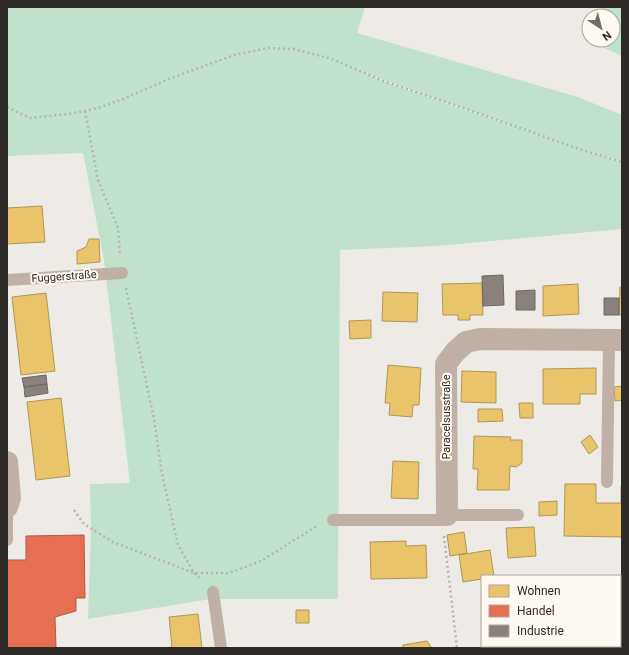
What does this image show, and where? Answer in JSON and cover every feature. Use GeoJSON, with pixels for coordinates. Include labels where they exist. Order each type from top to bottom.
{"type":"FeatureCollection","features":[{"type":"Feature","properties":{"kind":"street","name":"Paracelsusstraße"},"geometry":{"type":"LineString","coordinates":[[444,517],[446,364],[455,352],[466,342],[480,339],[615,340]]}},
{"type":"Feature","properties":{"kind":"street"},"geometry":{"type":"LineString","coordinates":[[7,462],[10,498],[7,507]]}},
{"type":"Feature","properties":{"kind":"lane","name":"Fuggerstraße"},"geometry":{"type":"LineString","coordinates":[[7,280],[122,272]]}},
{"type":"Feature","properties":{"kind":"lane"},"geometry":{"type":"LineString","coordinates":[[607,482],[615,340]]}},
{"type":"Feature","properties":{"kind":"lane"},"geometry":{"type":"LineString","coordinates":[[333,520],[518,515]]}},
{"type":"Feature","properties":{"kind":"lane"},"geometry":{"type":"LineString","coordinates":[[7,516],[7,540]]}},
{"type":"Feature","properties":{"kind":"lane"},"geometry":{"type":"LineString","coordinates":[[213,592],[221,648]]}},
{"type":"Feature","properties":{"kind":"path"},"geometry":{"type":"LineString","coordinates":[[7,107],[30,118],[85,111],[123,99],[169,79],[234,55],[268,48],[294,49],[332,59],[383,81],[582,150],[622,162]]}},
{"type":"Feature","properties":{"kind":"path"},"geometry":{"type":"LineString","coordinates":[[85,111],[98,180],[118,228],[122,272],[154,419],[162,474],[178,545],[194,573],[213,592]]}},
{"type":"Feature","properties":{"kind":"path"},"geometry":{"type":"LineString","coordinates":[[74,510],[84,524],[113,542],[194,573],[229,574],[261,561],[320,524],[333,520]]}},
{"type":"Feature","properties":{"kind":"path"},"geometry":{"type":"LineString","coordinates":[[444,517],[457,648]]}},
{"type":"Feature","properties":{"kind":"green space"},"geometry":{"type":"Polygon","coordinates":[[[7,7],[365,7],[357,33],[578,97],[622,115],[622,161],[583,150],[622,162],[622,229],[438,246],[340,250],[338,599],[211,599],[88,619],[91,530],[90,484],[130,483],[104,260],[83,153],[7,156],[7,7]],[[346,65],[382,81],[577,148],[383,80],[346,65]]]}},
{"type":"Feature","properties":{"kind":"green space"},"geometry":{"type":"Polygon","coordinates":[[[622,7],[622,56],[604,48],[621,48],[621,8],[602,8],[622,7]]]}},
{"type":"Feature","properties":{"kind":"building: Wohnen"},"geometry":{"type":"Polygon","coordinates":[[[42,206],[45,242],[7,244],[7,208],[42,206]]]}},
{"type":"Feature","properties":{"kind":"building: Wohnen"},"geometry":{"type":"Polygon","coordinates":[[[89,239],[99,239],[100,262],[77,264],[77,251],[86,247],[89,239]]]}},
{"type":"Feature","properties":{"kind":"building: Wohnen"},"geometry":{"type":"Polygon","coordinates":[[[482,283],[483,315],[470,315],[470,320],[458,320],[458,315],[443,315],[442,284],[482,283]]]}},
{"type":"Feature","properties":{"kind":"building: Wohnen"},"geometry":{"type":"Polygon","coordinates":[[[578,284],[579,314],[543,316],[543,286],[578,284]]]}},
{"type":"Feature","properties":{"kind":"building: Wohnen"},"geometry":{"type":"Polygon","coordinates":[[[620,287],[622,287],[622,315],[619,315],[620,287]]]}},
{"type":"Feature","properties":{"kind":"building: Wohnen"},"geometry":{"type":"Polygon","coordinates":[[[383,292],[418,293],[417,322],[382,321],[383,292]]]}},
{"type":"Feature","properties":{"kind":"building: Wohnen"},"geometry":{"type":"Polygon","coordinates":[[[46,293],[55,371],[21,375],[12,297],[46,293]]]}},
{"type":"Feature","properties":{"kind":"building: Wohnen"},"geometry":{"type":"Polygon","coordinates":[[[371,320],[371,338],[350,339],[349,321],[371,320]]]}},
{"type":"Feature","properties":{"kind":"building: Wohnen"},"geometry":{"type":"Polygon","coordinates":[[[388,365],[421,368],[419,405],[413,405],[412,417],[389,415],[390,403],[385,403],[388,365]]]}},
{"type":"Feature","properties":{"kind":"building: Wohnen"},"geometry":{"type":"Polygon","coordinates":[[[596,368],[596,394],[580,394],[580,404],[543,404],[543,369],[596,368]]]}},
{"type":"Feature","properties":{"kind":"building: Wohnen"},"geometry":{"type":"Polygon","coordinates":[[[462,371],[496,372],[496,403],[461,402],[462,371]]]}},
{"type":"Feature","properties":{"kind":"building: Wohnen"},"geometry":{"type":"Polygon","coordinates":[[[622,386],[622,400],[615,401],[614,387],[622,386]]]}},
{"type":"Feature","properties":{"kind":"building: Wohnen"},"geometry":{"type":"Polygon","coordinates":[[[61,398],[70,476],[36,480],[27,402],[61,398]]]}},
{"type":"Feature","properties":{"kind":"building: Wohnen"},"geometry":{"type":"Polygon","coordinates":[[[519,403],[533,403],[533,418],[520,418],[519,403]]]}},
{"type":"Feature","properties":{"kind":"building: Wohnen"},"geometry":{"type":"Polygon","coordinates":[[[478,409],[502,409],[503,421],[478,422],[478,409]]]}},
{"type":"Feature","properties":{"kind":"building: Wohnen"},"geometry":{"type":"Polygon","coordinates":[[[590,435],[598,447],[589,454],[581,442],[590,435]]]}},
{"type":"Feature","properties":{"kind":"building: Wohnen"},"geometry":{"type":"Polygon","coordinates":[[[474,436],[511,437],[510,440],[522,440],[522,463],[516,467],[510,466],[509,490],[477,490],[478,469],[473,469],[474,436]]]}},
{"type":"Feature","properties":{"kind":"building: Wohnen"},"geometry":{"type":"Polygon","coordinates":[[[393,461],[419,462],[418,499],[391,498],[393,461]]]}},
{"type":"Feature","properties":{"kind":"building: Wohnen"},"geometry":{"type":"Polygon","coordinates":[[[565,484],[596,484],[596,503],[621,503],[622,486],[622,537],[564,536],[565,484]]]}},
{"type":"Feature","properties":{"kind":"building: Wohnen"},"geometry":{"type":"Polygon","coordinates":[[[557,501],[557,515],[539,516],[539,502],[557,501]]]}},
{"type":"Feature","properties":{"kind":"building: Wohnen"},"geometry":{"type":"Polygon","coordinates":[[[534,527],[536,556],[508,558],[506,528],[534,527]]]}},
{"type":"Feature","properties":{"kind":"building: Wohnen"},"geometry":{"type":"Polygon","coordinates":[[[464,532],[467,553],[450,556],[447,535],[464,532]]]}},
{"type":"Feature","properties":{"kind":"building: Wohnen"},"geometry":{"type":"Polygon","coordinates":[[[406,541],[406,546],[426,545],[427,578],[371,579],[370,542],[406,541]]]}},
{"type":"Feature","properties":{"kind":"building: Wohnen"},"geometry":{"type":"Polygon","coordinates":[[[490,550],[494,575],[481,575],[481,579],[463,582],[459,555],[490,550]]]}},
{"type":"Feature","properties":{"kind":"building: Wohnen"},"geometry":{"type":"Polygon","coordinates":[[[296,610],[309,610],[309,623],[296,623],[296,610]]]}},
{"type":"Feature","properties":{"kind":"building: Wohnen"},"geometry":{"type":"Polygon","coordinates":[[[198,614],[202,648],[165,648],[172,647],[169,617],[198,614]]]}},
{"type":"Feature","properties":{"kind":"building: Wohnen"},"geometry":{"type":"Polygon","coordinates":[[[427,641],[432,648],[403,648],[403,645],[427,641]]]}},
{"type":"Feature","properties":{"kind":"building: Handel"},"geometry":{"type":"Polygon","coordinates":[[[84,535],[85,598],[76,598],[76,611],[55,617],[56,648],[7,648],[7,560],[26,560],[26,536],[84,535]]]}},
{"type":"Feature","properties":{"kind":"building: Industrie"},"geometry":{"type":"Polygon","coordinates":[[[503,275],[504,305],[483,306],[482,276],[503,275]]]}},
{"type":"Feature","properties":{"kind":"building: Industrie"},"geometry":{"type":"Polygon","coordinates":[[[535,290],[535,310],[516,310],[516,291],[535,290]]]}},
{"type":"Feature","properties":{"kind":"building: Industrie"},"geometry":{"type":"Polygon","coordinates":[[[604,298],[619,298],[619,315],[604,315],[604,298]]]}},
{"type":"Feature","properties":{"kind":"building: Industrie"},"geometry":{"type":"Polygon","coordinates":[[[46,375],[47,384],[24,387],[22,378],[46,375]]]}},
{"type":"Feature","properties":{"kind":"building: Industrie"},"geometry":{"type":"Polygon","coordinates":[[[47,384],[48,393],[25,397],[24,387],[47,384]]]}}]}
